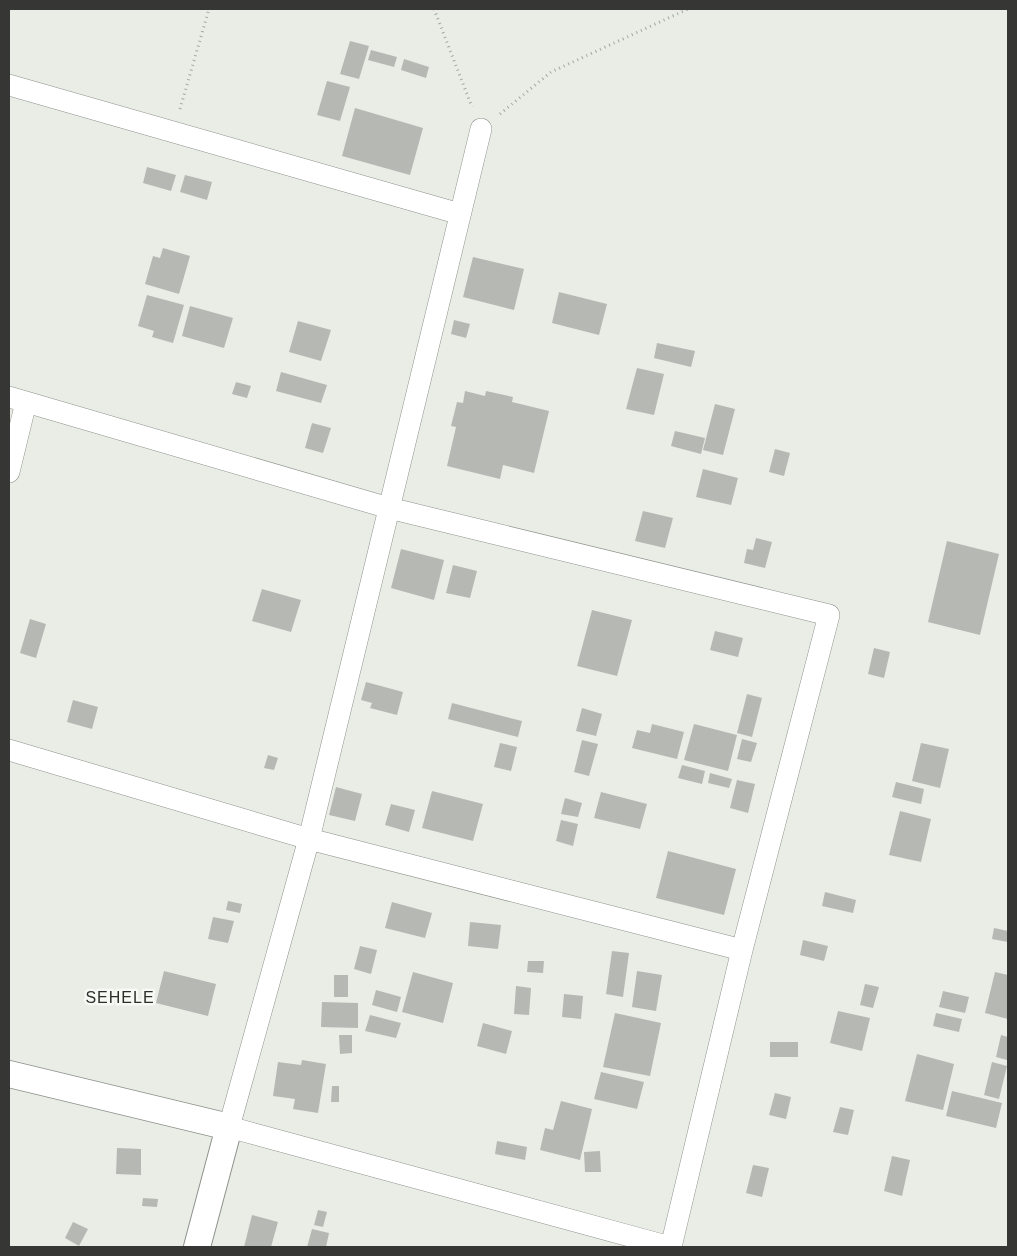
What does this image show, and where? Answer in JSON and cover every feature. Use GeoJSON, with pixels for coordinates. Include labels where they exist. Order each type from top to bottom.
{"type":"FeatureCollection","features":[{"type":"Feature","properties":{"kind":"street"},"geometry":{"type":"LineString","coordinates":[[9,85],[460,214]]}},
{"type":"Feature","properties":{"kind":"street"},"geometry":{"type":"LineString","coordinates":[[197,1247],[309,840],[480,129]]}},
{"type":"Feature","properties":{"kind":"street"},"geometry":{"type":"LineString","coordinates":[[9,472],[17,399],[389,508],[829,614],[742,950],[671,1247],[229,1127],[9,1074]]}},
{"type":"Feature","properties":{"kind":"street"},"geometry":{"type":"LineString","coordinates":[[9,750],[309,840],[742,950]]}},
{"type":"Feature","properties":{"kind":"path"},"geometry":{"type":"LineString","coordinates":[[173,132],[209,9]]}},
{"type":"Feature","properties":{"kind":"path"},"geometry":{"type":"LineString","coordinates":[[434,9],[480,129],[551,72],[688,9]]}},
{"type":"Feature","properties":{"kind":"building"},"geometry":{"type":"Polygon","coordinates":[[[350,41],[369,46],[359,79],[340,74],[350,41]]]}},
{"type":"Feature","properties":{"kind":"building"},"geometry":{"type":"Polygon","coordinates":[[[371,50],[397,57],[394,67],[368,60],[371,50]]]}},
{"type":"Feature","properties":{"kind":"building"},"geometry":{"type":"Polygon","coordinates":[[[404,59],[429,67],[426,78],[401,70],[404,59]]]}},
{"type":"Feature","properties":{"kind":"building"},"geometry":{"type":"Polygon","coordinates":[[[327,81],[350,87],[340,121],[317,115],[327,81]]]}},
{"type":"Feature","properties":{"kind":"building"},"geometry":{"type":"Polygon","coordinates":[[[355,108],[423,128],[410,175],[342,156],[355,108]]]}},
{"type":"Feature","properties":{"kind":"building"},"geometry":{"type":"Polygon","coordinates":[[[147,167],[176,175],[171,191],[143,183],[147,167]]]}},
{"type":"Feature","properties":{"kind":"building"},"geometry":{"type":"Polygon","coordinates":[[[185,175],[212,182],[207,200],[180,192],[185,175]]]}},
{"type":"Feature","properties":{"kind":"building"},"geometry":{"type":"Polygon","coordinates":[[[163,248],[190,256],[179,294],[145,284],[153,256],[160,258],[163,248]]]}},
{"type":"Feature","properties":{"kind":"building"},"geometry":{"type":"Polygon","coordinates":[[[473,257],[524,269],[514,310],[463,297],[473,257]]]}},
{"type":"Feature","properties":{"kind":"building"},"geometry":{"type":"Polygon","coordinates":[[[559,292],[607,304],[599,335],[552,323],[559,292]]]}},
{"type":"Feature","properties":{"kind":"building"},"geometry":{"type":"Polygon","coordinates":[[[147,295],[184,305],[173,343],[152,337],[154,331],[138,326],[147,295]]]}},
{"type":"Feature","properties":{"kind":"building"},"geometry":{"type":"Polygon","coordinates":[[[190,306],[233,318],[224,348],[182,336],[190,306]]]}},
{"type":"Feature","properties":{"kind":"building"},"geometry":{"type":"Polygon","coordinates":[[[454,320],[470,324],[466,338],[451,334],[454,320]]]}},
{"type":"Feature","properties":{"kind":"building"},"geometry":{"type":"Polygon","coordinates":[[[298,321],[331,330],[321,361],[289,352],[298,321]]]}},
{"type":"Feature","properties":{"kind":"building"},"geometry":{"type":"Polygon","coordinates":[[[657,343],[695,351],[691,367],[654,358],[657,343]]]}},
{"type":"Feature","properties":{"kind":"building"},"geometry":{"type":"Polygon","coordinates":[[[637,368],[664,374],[654,415],[626,409],[637,368]]]}},
{"type":"Feature","properties":{"kind":"building"},"geometry":{"type":"Polygon","coordinates":[[[281,372],[327,385],[321,403],[276,391],[281,372]]]}},
{"type":"Feature","properties":{"kind":"building"},"geometry":{"type":"Polygon","coordinates":[[[236,382],[251,386],[247,398],[232,394],[236,382]]]}},
{"type":"Feature","properties":{"kind":"building"},"geometry":{"type":"Polygon","coordinates":[[[465,391],[485,396],[486,391],[513,397],[512,402],[549,411],[534,473],[503,465],[500,479],[447,466],[456,427],[451,426],[457,402],[463,403],[465,391]]]}},
{"type":"Feature","properties":{"kind":"building"},"geometry":{"type":"Polygon","coordinates":[[[715,404],[735,409],[723,455],[703,450],[715,404]]]}},
{"type":"Feature","properties":{"kind":"building"},"geometry":{"type":"Polygon","coordinates":[[[312,423],[331,428],[323,453],[305,448],[312,423]]]}},
{"type":"Feature","properties":{"kind":"building"},"geometry":{"type":"Polygon","coordinates":[[[675,431],[705,438],[701,454],[671,446],[675,431]]]}},
{"type":"Feature","properties":{"kind":"building"},"geometry":{"type":"Polygon","coordinates":[[[775,449],[790,453],[784,476],[769,472],[775,449]]]}},
{"type":"Feature","properties":{"kind":"building"},"geometry":{"type":"Polygon","coordinates":[[[703,469],[738,478],[731,505],[696,497],[703,469]]]}},
{"type":"Feature","properties":{"kind":"building"},"geometry":{"type":"Polygon","coordinates":[[[643,511],[673,518],[665,548],[635,541],[643,511]]]}},
{"type":"Feature","properties":{"kind":"building"},"geometry":{"type":"Polygon","coordinates":[[[756,538],[772,542],[765,568],[744,563],[747,549],[753,550],[756,538]]]}},
{"type":"Feature","properties":{"kind":"building"},"geometry":{"type":"Polygon","coordinates":[[[947,541],[999,554],[980,635],[928,622],[947,541]]]}},
{"type":"Feature","properties":{"kind":"building"},"geometry":{"type":"Polygon","coordinates":[[[401,549],[444,560],[434,600],[391,588],[401,549]]]}},
{"type":"Feature","properties":{"kind":"building"},"geometry":{"type":"Polygon","coordinates":[[[453,565],[477,571],[470,598],[446,593],[453,565]]]}},
{"type":"Feature","properties":{"kind":"building"},"geometry":{"type":"Polygon","coordinates":[[[262,589],[301,600],[291,632],[252,621],[262,589]]]}},
{"type":"Feature","properties":{"kind":"building"},"geometry":{"type":"Polygon","coordinates":[[[592,610],[632,620],[617,676],[577,666],[592,610]]]}},
{"type":"Feature","properties":{"kind":"building"},"geometry":{"type":"Polygon","coordinates":[[[30,619],[46,624],[36,658],[20,653],[30,619]]]}},
{"type":"Feature","properties":{"kind":"building"},"geometry":{"type":"Polygon","coordinates":[[[715,631],[743,638],[738,657],[710,650],[715,631]]]}},
{"type":"Feature","properties":{"kind":"building"},"geometry":{"type":"Polygon","coordinates":[[[874,648],[890,652],[884,678],[868,674],[874,648]]]}},
{"type":"Feature","properties":{"kind":"building"},"geometry":{"type":"Polygon","coordinates":[[[366,682],[403,692],[397,715],[370,708],[372,703],[361,700],[366,682]]]}},
{"type":"Feature","properties":{"kind":"building"},"geometry":{"type":"Polygon","coordinates":[[[747,694],[762,698],[752,737],[737,733],[747,694]]]}},
{"type":"Feature","properties":{"kind":"building"},"geometry":{"type":"Polygon","coordinates":[[[73,700],[98,707],[92,729],[67,722],[73,700]]]}},
{"type":"Feature","properties":{"kind":"building"},"geometry":{"type":"Polygon","coordinates":[[[452,703],[522,721],[518,737],[448,719],[452,703]]]}},
{"type":"Feature","properties":{"kind":"building"},"geometry":{"type":"Polygon","coordinates":[[[582,708],[602,714],[596,736],[576,731],[582,708]]]}},
{"type":"Feature","properties":{"kind":"building"},"geometry":{"type":"Polygon","coordinates":[[[652,724],[684,732],[677,759],[632,748],[637,730],[650,733],[652,724]]]}},
{"type":"Feature","properties":{"kind":"building"},"geometry":{"type":"Polygon","coordinates":[[[694,724],[737,735],[728,771],[684,760],[694,724]]]}},
{"type":"Feature","properties":{"kind":"building"},"geometry":{"type":"Polygon","coordinates":[[[742,739],[757,743],[751,762],[737,759],[742,739]]]}},
{"type":"Feature","properties":{"kind":"building"},"geometry":{"type":"Polygon","coordinates":[[[582,740],[598,744],[589,776],[574,772],[582,740]]]}},
{"type":"Feature","properties":{"kind":"building"},"geometry":{"type":"Polygon","coordinates":[[[500,743],[517,747],[511,771],[494,767],[500,743]]]}},
{"type":"Feature","properties":{"kind":"building"},"geometry":{"type":"Polygon","coordinates":[[[921,743],[949,749],[940,788],[912,781],[921,743]]]}},
{"type":"Feature","properties":{"kind":"building"},"geometry":{"type":"Polygon","coordinates":[[[268,755],[278,758],[274,770],[264,768],[268,755]]]}},
{"type":"Feature","properties":{"kind":"building"},"geometry":{"type":"Polygon","coordinates":[[[682,765],[705,771],[702,784],[678,778],[682,765]]]}},
{"type":"Feature","properties":{"kind":"building"},"geometry":{"type":"Polygon","coordinates":[[[710,773],[732,779],[729,788],[708,783],[710,773]]]}},
{"type":"Feature","properties":{"kind":"building"},"geometry":{"type":"Polygon","coordinates":[[[737,780],[755,784],[748,813],[730,808],[737,780]]]}},
{"type":"Feature","properties":{"kind":"building"},"geometry":{"type":"Polygon","coordinates":[[[896,782],[924,789],[921,804],[892,797],[896,782]]]}},
{"type":"Feature","properties":{"kind":"building"},"geometry":{"type":"Polygon","coordinates":[[[336,787],[362,794],[355,821],[329,815],[336,787]]]}},
{"type":"Feature","properties":{"kind":"building"},"geometry":{"type":"Polygon","coordinates":[[[432,791],[483,804],[473,841],[422,828],[432,791]]]}},
{"type":"Feature","properties":{"kind":"building"},"geometry":{"type":"Polygon","coordinates":[[[601,792],[647,804],[640,829],[594,818],[601,792]]]}},
{"type":"Feature","properties":{"kind":"building"},"geometry":{"type":"Polygon","coordinates":[[[565,798],[582,803],[578,817],[561,814],[565,798]]]}},
{"type":"Feature","properties":{"kind":"building"},"geometry":{"type":"Polygon","coordinates":[[[391,804],[415,810],[409,832],[385,825],[391,804]]]}},
{"type":"Feature","properties":{"kind":"building"},"geometry":{"type":"Polygon","coordinates":[[[900,811],[931,819],[921,862],[889,855],[900,811]]]}},
{"type":"Feature","properties":{"kind":"building"},"geometry":{"type":"Polygon","coordinates":[[[561,820],[578,824],[573,846],[556,841],[561,820]]]}},
{"type":"Feature","properties":{"kind":"building"},"geometry":{"type":"Polygon","coordinates":[[[668,851],[736,869],[724,915],[656,898],[668,851]]]}},
{"type":"Feature","properties":{"kind":"building"},"geometry":{"type":"Polygon","coordinates":[[[825,892],[856,900],[853,913],[822,906],[825,892]]]}},
{"type":"Feature","properties":{"kind":"building"},"geometry":{"type":"Polygon","coordinates":[[[228,901],[242,904],[240,913],[226,910],[228,901]]]}},
{"type":"Feature","properties":{"kind":"building"},"geometry":{"type":"Polygon","coordinates":[[[392,902],[432,913],[425,938],[385,928],[392,902]]]}},
{"type":"Feature","properties":{"kind":"building"},"geometry":{"type":"Polygon","coordinates":[[[213,917],[234,921],[228,943],[208,939],[213,917]]]}},
{"type":"Feature","properties":{"kind":"building"},"geometry":{"type":"Polygon","coordinates":[[[470,922],[501,925],[498,949],[468,946],[470,922]]]}},
{"type":"Feature","properties":{"kind":"building"},"geometry":{"type":"Polygon","coordinates":[[[994,928],[1008,931],[1008,942],[992,939],[994,928]]]}},
{"type":"Feature","properties":{"kind":"building"},"geometry":{"type":"Polygon","coordinates":[[[803,940],[828,946],[824,961],[800,955],[803,940]]]}},
{"type":"Feature","properties":{"kind":"building"},"geometry":{"type":"Polygon","coordinates":[[[360,946],[377,950],[371,974],[354,969],[360,946]]]}},
{"type":"Feature","properties":{"kind":"building"},"geometry":{"type":"Polygon","coordinates":[[[612,951],[629,953],[623,997],[606,994],[612,951]]]}},
{"type":"Feature","properties":{"kind":"building"},"geometry":{"type":"Polygon","coordinates":[[[528,961],[544,961],[543,973],[527,972],[528,961]]]}},
{"type":"Feature","properties":{"kind":"building"},"geometry":{"type":"Polygon","coordinates":[[[164,971],[216,984],[208,1016],[156,1003],[164,971]]]}},
{"type":"Feature","properties":{"kind":"building"},"geometry":{"type":"Polygon","coordinates":[[[637,971],[662,975],[656,1011],[632,1007],[637,971]]]}},
{"type":"Feature","properties":{"kind":"building"},"geometry":{"type":"Polygon","coordinates":[[[413,972],[453,983],[443,1023],[402,1012],[413,972]]]}},
{"type":"Feature","properties":{"kind":"building"},"geometry":{"type":"Polygon","coordinates":[[[995,972],[1008,975],[1008,1019],[985,1013],[995,972]]]}},
{"type":"Feature","properties":{"kind":"building"},"geometry":{"type":"Polygon","coordinates":[[[334,975],[348,975],[348,997],[334,997],[334,975]]]}},
{"type":"Feature","properties":{"kind":"building"},"geometry":{"type":"Polygon","coordinates":[[[865,984],[879,987],[873,1008],[860,1005],[865,984]]]}},
{"type":"Feature","properties":{"kind":"building"},"geometry":{"type":"Polygon","coordinates":[[[516,986],[531,988],[529,1015],[514,1014],[516,986]]]}},
{"type":"Feature","properties":{"kind":"building"},"geometry":{"type":"Polygon","coordinates":[[[376,990],[401,997],[397,1012],[372,1005],[376,990]]]}},
{"type":"Feature","properties":{"kind":"building"},"geometry":{"type":"Polygon","coordinates":[[[943,991],[969,997],[965,1013],[939,1007],[943,991]]]}},
{"type":"Feature","properties":{"kind":"building"},"geometry":{"type":"Polygon","coordinates":[[[564,994],[583,996],[581,1019],[562,1017],[564,994]]]}},
{"type":"Feature","properties":{"kind":"building"},"geometry":{"type":"Polygon","coordinates":[[[322,1002],[358,1003],[358,1028],[321,1027],[322,1002]]]}},
{"type":"Feature","properties":{"kind":"building"},"geometry":{"type":"Polygon","coordinates":[[[838,1011],[870,1018],[862,1051],[830,1043],[838,1011]]]}},
{"type":"Feature","properties":{"kind":"building"},"geometry":{"type":"Polygon","coordinates":[[[615,1013],[661,1023],[650,1076],[603,1067],[615,1013]]]}},
{"type":"Feature","properties":{"kind":"building"},"geometry":{"type":"Polygon","coordinates":[[[936,1013],[962,1019],[959,1032],[933,1026],[936,1013]]]}},
{"type":"Feature","properties":{"kind":"building"},"geometry":{"type":"Polygon","coordinates":[[[370,1015],[401,1023],[396,1038],[365,1031],[370,1015]]]}},
{"type":"Feature","properties":{"kind":"building"},"geometry":{"type":"Polygon","coordinates":[[[483,1023],[512,1031],[506,1054],[477,1046],[483,1023]]]}},
{"type":"Feature","properties":{"kind":"building"},"geometry":{"type":"Polygon","coordinates":[[[339,1035],[352,1035],[352,1053],[340,1054],[339,1035]]]}},
{"type":"Feature","properties":{"kind":"building"},"geometry":{"type":"Polygon","coordinates":[[[1001,1035],[1008,1037],[1007,1060],[996,1057],[1001,1035]]]}},
{"type":"Feature","properties":{"kind":"building"},"geometry":{"type":"Polygon","coordinates":[[[770,1042],[798,1042],[798,1057],[770,1057],[770,1042]]]}},
{"type":"Feature","properties":{"kind":"building"},"geometry":{"type":"Polygon","coordinates":[[[917,1054],[954,1064],[943,1110],[905,1101],[917,1054]]]}},
{"type":"Feature","properties":{"kind":"building"},"geometry":{"type":"Polygon","coordinates":[[[302,1060],[326,1064],[318,1113],[293,1109],[295,1099],[273,1096],[278,1062],[301,1065],[302,1060]]]}},
{"type":"Feature","properties":{"kind":"building"},"geometry":{"type":"Polygon","coordinates":[[[992,1062],[1007,1066],[999,1099],[984,1095],[992,1062]]]}},
{"type":"Feature","properties":{"kind":"building"},"geometry":{"type":"Polygon","coordinates":[[[601,1072],[644,1082],[637,1109],[594,1099],[601,1072]]]}},
{"type":"Feature","properties":{"kind":"building"},"geometry":{"type":"Polygon","coordinates":[[[332,1086],[339,1086],[339,1102],[331,1102],[332,1086]]]}},
{"type":"Feature","properties":{"kind":"building"},"geometry":{"type":"Polygon","coordinates":[[[952,1091],[1002,1103],[996,1128],[946,1116],[952,1091]]]}},
{"type":"Feature","properties":{"kind":"building"},"geometry":{"type":"Polygon","coordinates":[[[775,1093],[791,1097],[786,1119],[769,1115],[775,1093]]]}},
{"type":"Feature","properties":{"kind":"building"},"geometry":{"type":"Polygon","coordinates":[[[561,1101],[592,1109],[580,1160],[540,1150],[545,1128],[553,1130],[561,1101]]]}},
{"type":"Feature","properties":{"kind":"building"},"geometry":{"type":"Polygon","coordinates":[[[840,1107],[854,1110],[848,1135],[833,1132],[840,1107]]]}},
{"type":"Feature","properties":{"kind":"building"},"geometry":{"type":"Polygon","coordinates":[[[497,1141],[527,1147],[525,1160],[495,1154],[497,1141]]]}},
{"type":"Feature","properties":{"kind":"building"},"geometry":{"type":"Polygon","coordinates":[[[117,1148],[141,1149],[141,1175],[116,1174],[117,1148]]]}},
{"type":"Feature","properties":{"kind":"building"},"geometry":{"type":"Polygon","coordinates":[[[600,1151],[601,1172],[585,1172],[584,1152],[600,1151]]]}},
{"type":"Feature","properties":{"kind":"building"},"geometry":{"type":"Polygon","coordinates":[[[892,1156],[910,1160],[902,1196],[884,1191],[892,1156]]]}},
{"type":"Feature","properties":{"kind":"building"},"geometry":{"type":"Polygon","coordinates":[[[753,1165],[769,1168],[762,1197],[746,1193],[753,1165]]]}},
{"type":"Feature","properties":{"kind":"building"},"geometry":{"type":"Polygon","coordinates":[[[143,1198],[158,1199],[157,1207],[142,1206],[143,1198]]]}},
{"type":"Feature","properties":{"kind":"building"},"geometry":{"type":"Polygon","coordinates":[[[318,1210],[327,1212],[323,1227],[314,1225],[318,1210]]]}},
{"type":"Feature","properties":{"kind":"building"},"geometry":{"type":"Polygon","coordinates":[[[252,1215],[278,1222],[271,1247],[244,1247],[252,1215]]]}},
{"type":"Feature","properties":{"kind":"building"},"geometry":{"type":"Polygon","coordinates":[[[73,1222],[88,1229],[79,1246],[65,1238],[73,1222]]]}},
{"type":"Feature","properties":{"kind":"building"},"geometry":{"type":"Polygon","coordinates":[[[312,1229],[329,1233],[326,1247],[307,1247],[312,1229]]]}},
{"type":"Feature","properties":{"kind":"district","name":"SEHELE"},"geometry":{"type":"Point","coordinates":[120,997]}}]}
